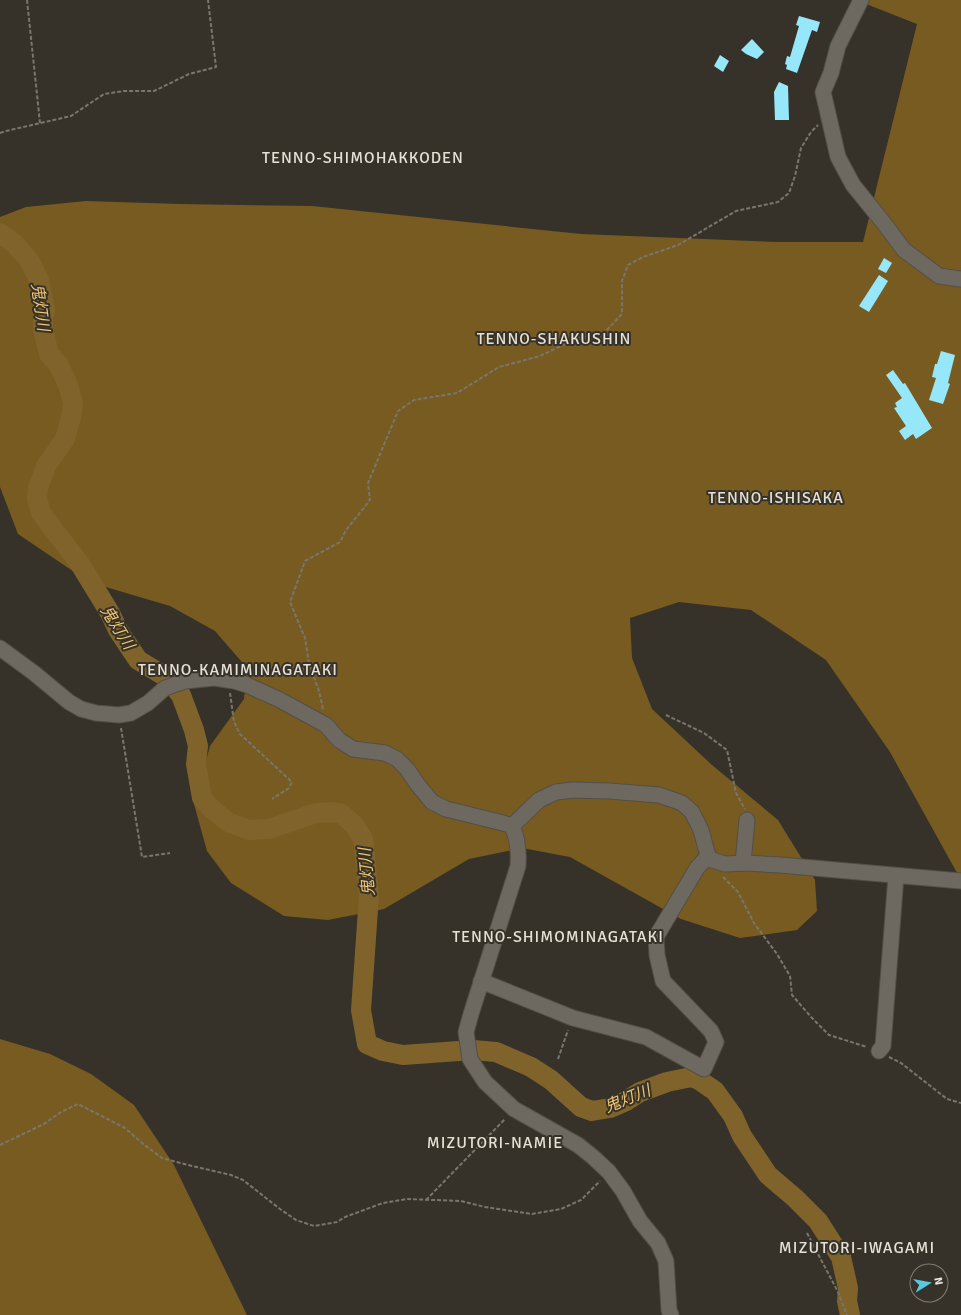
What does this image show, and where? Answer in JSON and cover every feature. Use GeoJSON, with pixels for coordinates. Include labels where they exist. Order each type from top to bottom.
{"type":"FeatureCollection","features":[{"type":"Feature","properties":{"kind":"street"},"geometry":{"type":"LineString","coordinates":[[861,0],[838,46],[824,92],[838,157],[853,185],[904,250],[939,276],[961,279]]}},
{"type":"Feature","properties":{"kind":"street"},"geometry":{"type":"LineString","coordinates":[[0,648],[75,705],[96,713],[119,715],[131,713],[148,703],[165,688],[185,681],[214,678],[230,680],[247,685],[278,699],[326,725],[339,740],[352,749],[385,753],[397,759],[407,769],[418,786],[432,802],[446,810],[512,826],[516,834],[519,849],[518,866],[466,1032],[470,1059],[485,1082],[514,1109],[578,1145],[609,1172],[623,1191],[640,1221],[658,1243],[666,1261],[669,1310],[671,1315]]}},
{"type":"Feature","properties":{"kind":"street"},"geometry":{"type":"LineString","coordinates":[[512,826],[539,800],[556,792],[573,790],[609,791],[659,795],[682,803],[692,812],[701,830],[708,856],[712,860],[725,864],[743,863],[780,865],[961,881]]}},
{"type":"Feature","properties":{"kind":"street"},"geometry":{"type":"LineString","coordinates":[[743,863],[747,820]]}},
{"type":"Feature","properties":{"kind":"street"},"geometry":{"type":"LineString","coordinates":[[481,981],[573,1018],[646,1037],[704,1069],[716,1042],[711,1031],[663,981],[657,955],[656,937],[697,868],[708,856]]}},
{"type":"Feature","properties":{"kind":"street"},"geometry":{"type":"LineString","coordinates":[[879,1051],[883,1046],[896,876]]}},
{"type":"Feature","properties":{"kind":"path"},"geometry":{"type":"LineString","coordinates":[[27,0],[40,123]]}},
{"type":"Feature","properties":{"kind":"path"},"geometry":{"type":"LineString","coordinates":[[0,133],[6,130],[71,116],[104,94],[124,91],[154,92],[189,74],[216,67],[208,0]]}},
{"type":"Feature","properties":{"kind":"path"},"geometry":{"type":"LineString","coordinates":[[326,725],[320,691],[309,664],[305,638],[290,602],[305,561],[340,542],[346,530],[370,500],[368,483],[398,411],[414,400],[457,393],[499,368],[540,356],[578,338],[605,332],[622,314],[622,281],[628,265],[643,257],[678,245],[736,211],[778,202],[789,193],[795,176],[801,148],[811,132],[828,114]]}},
{"type":"Feature","properties":{"kind":"path"},"geometry":{"type":"LineString","coordinates":[[230,680],[234,722],[240,734],[292,782],[289,788],[272,799]]}},
{"type":"Feature","properties":{"kind":"path"},"geometry":{"type":"LineString","coordinates":[[119,715],[142,857],[170,853]]}},
{"type":"Feature","properties":{"kind":"path"},"geometry":{"type":"LineString","coordinates":[[666,715],[704,733],[727,750],[736,793],[745,809],[747,820]]}},
{"type":"Feature","properties":{"kind":"path"},"geometry":{"type":"LineString","coordinates":[[725,864],[723,877],[738,892],[754,923],[777,954],[790,976],[792,995],[812,1018],[829,1035],[879,1051],[901,1063],[947,1099],[961,1103]]}},
{"type":"Feature","properties":{"kind":"path"},"geometry":{"type":"LineString","coordinates":[[558,1059],[573,1018]]}},
{"type":"Feature","properties":{"kind":"path"},"geometry":{"type":"LineString","coordinates":[[0,1145],[37,1128],[61,1112],[78,1104],[125,1128],[162,1158],[231,1174],[244,1180],[280,1210],[296,1220],[314,1226],[337,1222],[345,1217],[383,1203],[406,1199],[461,1201],[485,1207],[532,1214],[561,1209],[581,1200],[609,1172]]}},
{"type":"Feature","properties":{"kind":"path"},"geometry":{"type":"LineString","coordinates":[[426,1200],[514,1109]]}},
{"type":"Feature","properties":{"kind":"path"},"geometry":{"type":"LineString","coordinates":[[807,1232],[838,1292],[847,1315]]}},
{"type":"Feature","properties":{"kind":"shaded area"},"geometry":{"type":"Polygon","coordinates":[[[856,0],[961,0],[961,880],[890,752],[826,660],[751,610],[679,602],[630,618],[632,658],[652,709],[712,765],[778,820],[815,880],[817,911],[797,930],[740,938],[681,919],[570,857],[522,848],[469,859],[384,909],[328,920],[284,916],[231,883],[207,851],[194,804],[210,746],[244,699],[247,668],[215,631],[170,606],[89,582],[18,534],[0,487],[0,217],[26,207],[86,201],[312,206],[581,234],[777,242],[863,242],[917,24],[856,0]]]}},
{"type":"Feature","properties":{"kind":"shaded area"},"geometry":{"type":"Polygon","coordinates":[[[0,1039],[50,1054],[91,1074],[134,1105],[174,1165],[247,1315],[0,1315],[0,1039]]]}},
{"type":"Feature","properties":{"kind":"building"},"geometry":{"type":"Polygon","coordinates":[[[799,16],[820,22],[817,32],[812,30],[797,73],[786,69],[787,65],[785,64],[787,56],[790,57],[799,26],[796,25],[799,16]]]}},
{"type":"Feature","properties":{"kind":"building"},"geometry":{"type":"Polygon","coordinates":[[[752,39],[764,52],[757,59],[741,50],[752,39]]]}},
{"type":"Feature","properties":{"kind":"building"},"geometry":{"type":"Polygon","coordinates":[[[720,55],[729,61],[723,72],[714,66],[720,55]]]}},
{"type":"Feature","properties":{"kind":"building"},"geometry":{"type":"Polygon","coordinates":[[[779,82],[788,86],[789,120],[775,120],[774,92],[779,82]]]}},
{"type":"Feature","properties":{"kind":"building"},"geometry":{"type":"Polygon","coordinates":[[[884,258],[892,263],[886,273],[878,269],[884,258]]]}},
{"type":"Feature","properties":{"kind":"building"},"geometry":{"type":"Polygon","coordinates":[[[879,275],[888,281],[869,312],[859,306],[879,275]]]}},
{"type":"Feature","properties":{"kind":"building"},"geometry":{"type":"Polygon","coordinates":[[[941,351],[955,355],[948,383],[950,384],[943,404],[929,400],[936,378],[932,377],[935,364],[937,364],[941,351]]]}},
{"type":"Feature","properties":{"kind":"building"},"geometry":{"type":"Polygon","coordinates":[[[893,370],[903,384],[905,383],[932,428],[916,439],[913,434],[905,440],[899,431],[906,426],[894,408],[897,407],[895,403],[902,398],[886,375],[893,370]]]}},
{"type":"Feature","properties":{"kind":"waterway","name":"鬼灯川"},"geometry":{"type":"LineString","coordinates":[[0,233],[15,244],[29,260],[39,280],[45,310],[43,317],[43,329],[49,354],[58,364],[68,385],[73,403],[65,439],[46,466],[38,488],[37,498],[41,513],[80,564],[110,613],[118,630],[138,660],[166,677],[181,695],[194,730],[198,746],[196,764],[202,798],[213,810],[228,822],[249,830],[269,829],[316,813],[333,812],[342,814],[355,826],[363,839],[369,895],[361,1010],[367,1044],[383,1051],[403,1055],[473,1050],[496,1052],[531,1067],[551,1080],[581,1107],[592,1111],[610,1108],[626,1101],[640,1092],[667,1082],[691,1077],[699,1080],[715,1091],[733,1116],[742,1136],[768,1175],[795,1198],[818,1221],[841,1257],[848,1288],[847,1301],[850,1315]]}},
{"type":"Feature","properties":{"kind":"district","name":"TENNO-SHIMOHAKKODEN"},"geometry":{"type":"Point","coordinates":[363,157]}},
{"type":"Feature","properties":{"kind":"district","name":"TENNO-SHAKUSHIN"},"geometry":{"type":"Point","coordinates":[554,338]}},
{"type":"Feature","properties":{"kind":"district","name":"TENNO-ISHISAKA"},"geometry":{"type":"Point","coordinates":[776,497]}},
{"type":"Feature","properties":{"kind":"district","name":"TENNO-KAMIMINAGATAKI"},"geometry":{"type":"Point","coordinates":[238,669]}},
{"type":"Feature","properties":{"kind":"district","name":"TENNO-SHIMOMINAGATAKI"},"geometry":{"type":"Point","coordinates":[558,936]}},
{"type":"Feature","properties":{"kind":"district","name":"MIZUTORI-NAMIE"},"geometry":{"type":"Point","coordinates":[495,1142]}},
{"type":"Feature","properties":{"kind":"district","name":"MIZUTORI-IWAGAMI"},"geometry":{"type":"Point","coordinates":[857,1247]}}]}
